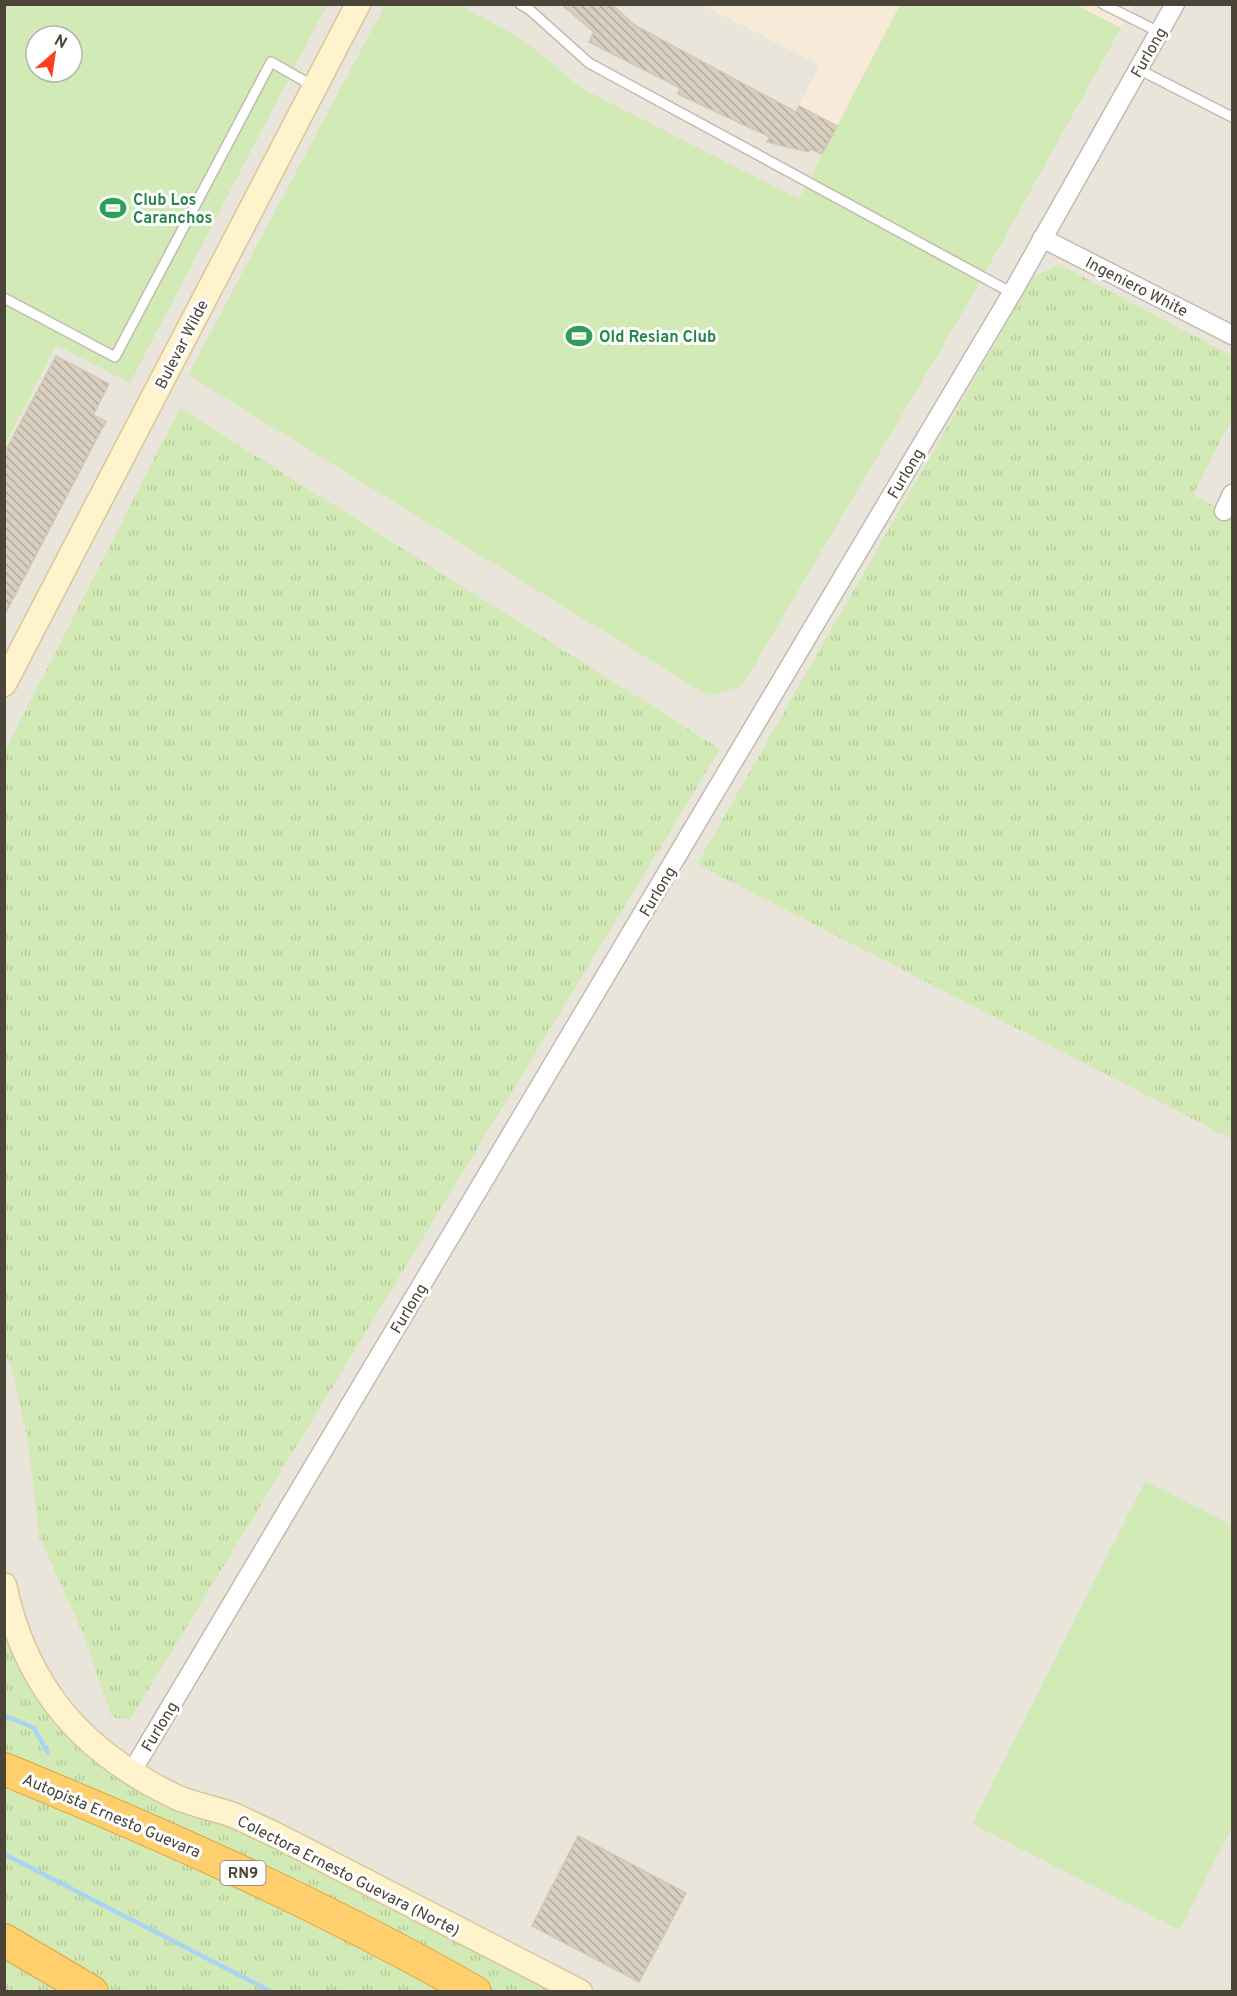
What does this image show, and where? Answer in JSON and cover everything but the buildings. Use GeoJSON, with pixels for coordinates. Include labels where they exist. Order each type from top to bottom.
{"type":"FeatureCollection","features":[{"type":"Feature","properties":{"kind":"highway","name":"Autopista Ernesto Guevara"},"geometry":{"type":"LineString","coordinates":[[4,1769],[122,1817],[297,1898],[475,1992]]}},
{"type":"Feature","properties":{"kind":"highway"},"geometry":{"type":"LineString","coordinates":[[4,1940],[92,1992]]}},
{"type":"Feature","properties":{"kind":"main road","name":"Bulevar Wilde"},"geometry":{"type":"LineString","coordinates":[[4,684],[358,4]]}},
{"type":"Feature","properties":{"kind":"main road","name":"Colectora Ernesto Guevara (Norte)"},"geometry":{"type":"LineString","coordinates":[[4,1585],[12,1621],[32,1669],[67,1718],[99,1749],[131,1773],[178,1798],[233,1816],[274,1834],[580,1992]]}},
{"type":"Feature","properties":{"kind":"street","name":"Furlong"},"geometry":{"type":"LineString","coordinates":[[131,1773],[1011,293],[1175,4]]}},
{"type":"Feature","properties":{"kind":"street","name":"Ingeniero White"},"geometry":{"type":"LineString","coordinates":[[1042,238],[1233,335]]}},
{"type":"Feature","properties":{"kind":"street"},"geometry":{"type":"LineString","coordinates":[[1224,511],[1233,494]]}},
{"type":"Feature","properties":{"kind":"lane"},"geometry":{"type":"LineString","coordinates":[[520,4],[530,10],[589,63],[1011,293]]}},
{"type":"Feature","properties":{"kind":"lane"},"geometry":{"type":"LineString","coordinates":[[1103,4],[1115,7],[1159,32]]}},
{"type":"Feature","properties":{"kind":"lane"},"geometry":{"type":"LineString","coordinates":[[4,298],[115,357],[270,62],[315,87]]}},
{"type":"Feature","properties":{"kind":"lane"},"geometry":{"type":"LineString","coordinates":[[1138,69],[1233,117]]}},
{"type":"Feature","properties":{"kind":"shaded area"},"geometry":{"type":"Polygon","coordinates":[[[710,4],[900,5],[837,126],[799,106],[819,65],[709,8],[710,4]]]}},
{"type":"Feature","properties":{"kind":"shaded area"},"geometry":{"type":"Polygon","coordinates":[[[4,5],[1232,5],[1232,1991],[580,1991],[178,1798],[67,1718],[4,1585],[4,5]]]}},
{"type":"Feature","properties":{"kind":"shaded area"},"geometry":{"type":"Polygon","coordinates":[[[1076,5],[1133,5],[1121,28],[1076,5]]]}},
{"type":"Feature","properties":{"kind":"green space","name":"Club Los Caranchos"},"geometry":{"type":"Polygon","coordinates":[[[4,5],[327,5],[130,383],[56,345],[5,445],[4,5]]]}},
{"type":"Feature","properties":{"kind":"green space","name":"Old Resian Club"},"geometry":{"type":"Polygon","coordinates":[[[385,5],[459,5],[524,40],[581,88],[799,199],[900,5],[1076,5],[1121,28],[971,298],[742,686],[709,696],[188,375],[385,5]]]}},
{"type":"Feature","properties":{"kind":"green space"},"geometry":{"type":"Polygon","coordinates":[[[1059,264],[1232,356],[1232,418],[1193,495],[1232,515],[1232,1139],[697,864],[1033,277],[1059,264]]]}},
{"type":"Feature","properties":{"kind":"green space"},"geometry":{"type":"Polygon","coordinates":[[[180,408],[720,749],[130,1720],[112,1717],[82,1631],[39,1536],[28,1441],[11,1365],[5,1355],[5,751],[180,408]]]}},
{"type":"Feature","properties":{"kind":"green space"},"geometry":{"type":"Polygon","coordinates":[[[1145,1481],[1232,1525],[1232,1827],[1180,1930],[972,1824],[1145,1481]]]}},
{"type":"Feature","properties":{"kind":"green space"},"geometry":{"type":"Polygon","coordinates":[[[5,1585],[12,1621],[99,1749],[580,1991],[5,1992],[5,1585]]]}},
{"type":"Feature","properties":{"kind":"waterway"},"geometry":{"type":"LineString","coordinates":[[4,1715],[34,1728],[48,1753]]}},
{"type":"Feature","properties":{"kind":"waterway"},"geometry":{"type":"LineString","coordinates":[[4,1854],[272,1992]]}},
{"type":"Feature","properties":{"kind":"place","name":"Club Los Caranchos"},"geometry":{"type":"Point","coordinates":[113,208]}},
{"type":"Feature","properties":{"kind":"place","name":"Old Resian Club"},"geometry":{"type":"Point","coordinates":[579,336]}}]}
